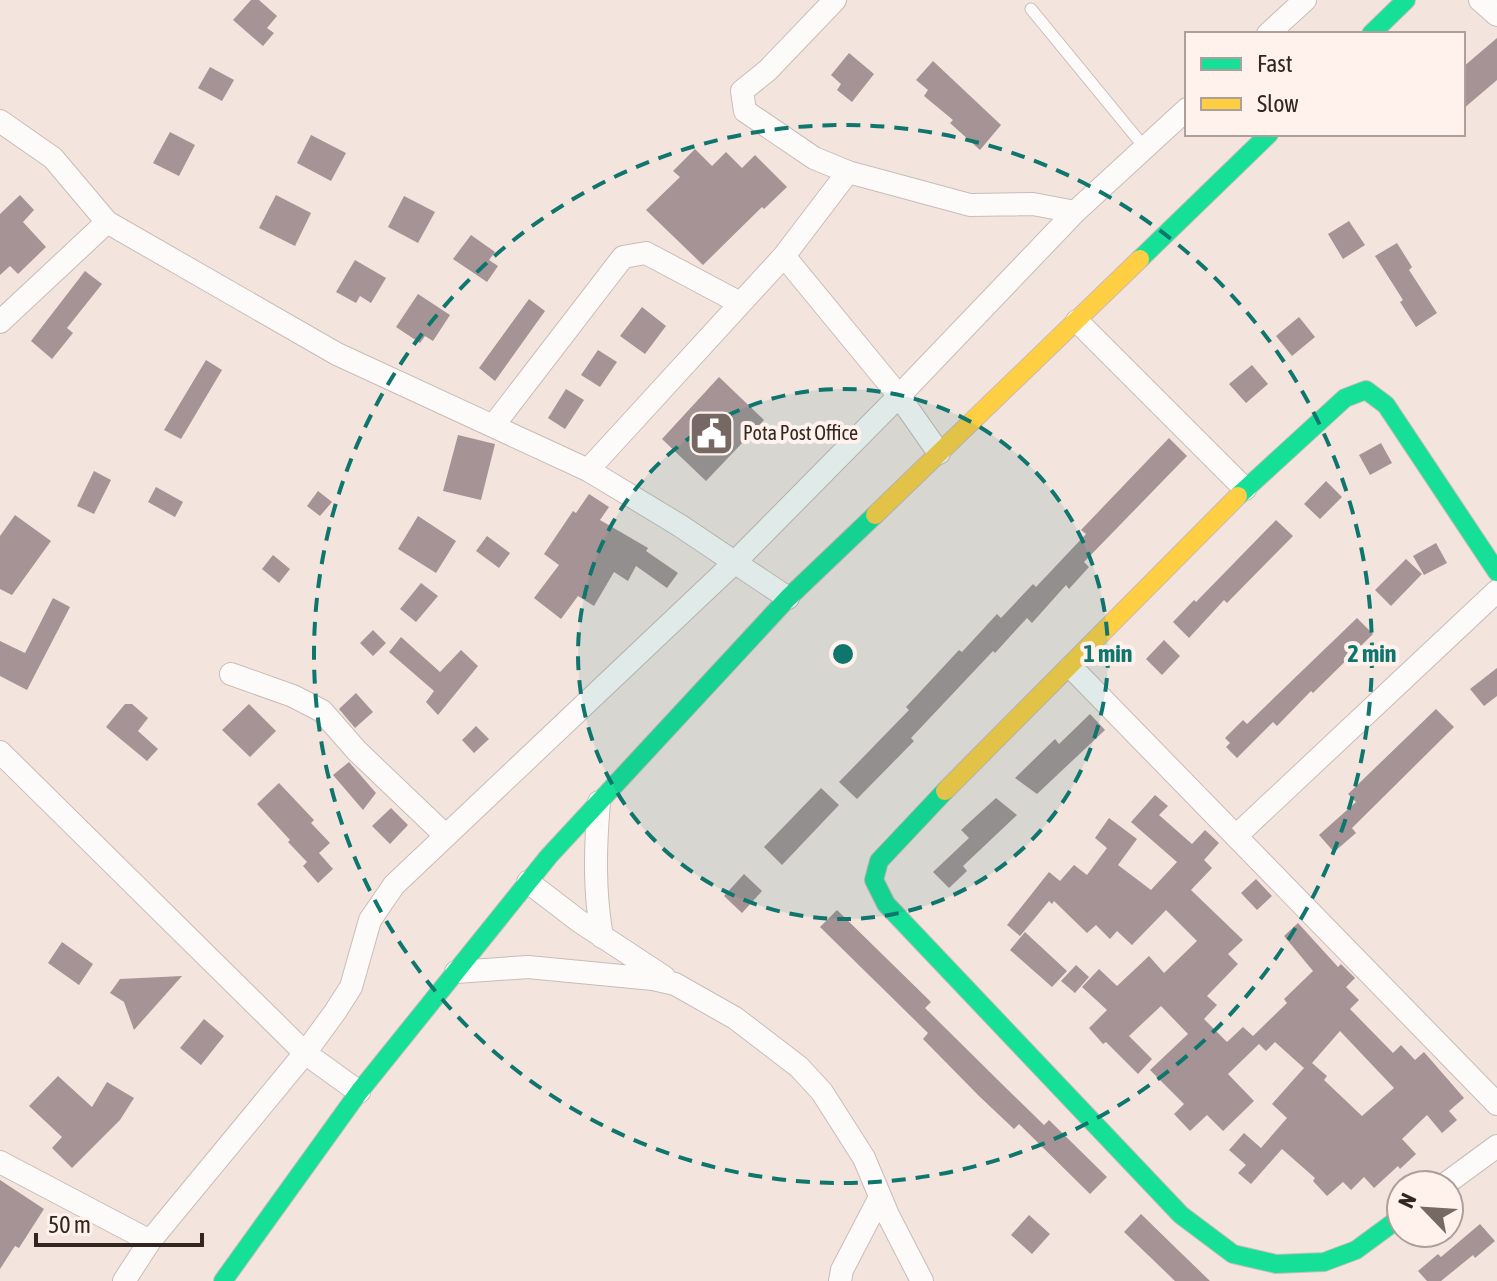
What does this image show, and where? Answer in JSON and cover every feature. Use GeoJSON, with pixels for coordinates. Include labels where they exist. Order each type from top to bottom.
{"type":"FeatureCollection","features":[{"type":"Feature","properties":{"kind":"street"},"geometry":{"type":"LineString","coordinates":[[835,0],[768,70],[742,91],[745,111],[814,158],[848,172],[970,205],[1033,204],[1075,212]]}},
{"type":"Feature","properties":{"kind":"street"},"geometry":{"type":"LineString","coordinates":[[1270,32],[1305,0]]}},
{"type":"Feature","properties":{"kind":"street"},"geometry":{"type":"LineString","coordinates":[[1373,32],[1406,0]]}},
{"type":"Feature","properties":{"kind":"street"},"geometry":{"type":"LineString","coordinates":[[1480,0],[1497,15]]}},
{"type":"Feature","properties":{"kind":"street"},"geometry":{"type":"LineString","coordinates":[[124,1281],[150,1241],[305,1053],[351,987],[370,920],[383,900],[446,836],[733,564],[1075,212],[1185,111]]}},
{"type":"Feature","properties":{"kind":"street"},"geometry":{"type":"LineString","coordinates":[[0,121],[53,158],[107,222],[337,354],[588,470],[679,525],[788,598]]}},
{"type":"Feature","properties":{"kind":"street"},"geometry":{"type":"LineString","coordinates":[[223,1281],[359,1092],[528,882],[599,802],[788,598],[1267,136]]}},
{"type":"Feature","properties":{"kind":"street"},"geometry":{"type":"LineString","coordinates":[[588,470],[784,256],[848,172]]}},
{"type":"Feature","properties":{"kind":"street"},"geometry":{"type":"LineString","coordinates":[[0,322],[107,222]]}},
{"type":"Feature","properties":{"kind":"street"},"geometry":{"type":"LineString","coordinates":[[493,426],[623,257],[646,253],[740,303]]}},
{"type":"Feature","properties":{"kind":"street"},"geometry":{"type":"LineString","coordinates":[[784,256],[899,396],[939,453]]}},
{"type":"Feature","properties":{"kind":"street"},"geometry":{"type":"LineString","coordinates":[[1077,321],[1245,489]]}},
{"type":"Feature","properties":{"kind":"street"},"geometry":{"type":"LineString","coordinates":[[1385,1229],[1356,1250],[1324,1262],[1276,1264],[1233,1254],[1181,1215],[886,904],[874,880],[879,861],[903,833],[1245,489],[1345,398],[1366,390],[1386,405],[1497,572]]}},
{"type":"Feature","properties":{"kind":"street"},"geometry":{"type":"LineString","coordinates":[[1236,836],[1497,591]]}},
{"type":"Feature","properties":{"kind":"street"},"geometry":{"type":"LineString","coordinates":[[1071,667],[1497,1104]]}},
{"type":"Feature","properties":{"kind":"street"},"geometry":{"type":"LineString","coordinates":[[231,674],[293,696],[322,711],[357,751],[446,836]]}},
{"type":"Feature","properties":{"kind":"street"},"geometry":{"type":"LineString","coordinates":[[0,753],[305,1053],[359,1092]]}},
{"type":"Feature","properties":{"kind":"street"},"geometry":{"type":"LineString","coordinates":[[599,802],[595,841],[596,898],[602,937]]}},
{"type":"Feature","properties":{"kind":"street"},"geometry":{"type":"LineString","coordinates":[[528,882],[602,937],[735,1018],[799,1067],[822,1092],[864,1158],[922,1281]]}},
{"type":"Feature","properties":{"kind":"street"},"geometry":{"type":"LineString","coordinates":[[456,972],[528,967],[653,979],[675,984]]}},
{"type":"Feature","properties":{"kind":"street"},"geometry":{"type":"LineString","coordinates":[[1465,1170],[1497,1146]]}},
{"type":"Feature","properties":{"kind":"street"},"geometry":{"type":"LineString","coordinates":[[0,1162],[150,1241]]}},
{"type":"Feature","properties":{"kind":"street"},"geometry":{"type":"LineString","coordinates":[[840,1281],[842,1270],[880,1197]]}},
{"type":"Feature","properties":{"kind":"lane"},"geometry":{"type":"LineString","coordinates":[[1031,9],[1145,148]]}},
{"type":"Feature","properties":{"kind":"building"},"geometry":{"type":"Polygon","coordinates":[[[251,0],[259,0],[277,16],[267,28],[274,33],[263,46],[233,20],[251,0]]]}},
{"type":"Feature","properties":{"kind":"building"},"geometry":{"type":"Polygon","coordinates":[[[1497,38],[1497,80],[1465,107],[1465,65],[1497,38]]]}},
{"type":"Feature","properties":{"kind":"building"},"geometry":{"type":"Polygon","coordinates":[[[849,53],[874,74],[852,102],[837,90],[841,84],[831,75],[849,53]]]}},
{"type":"Feature","properties":{"kind":"building"},"geometry":{"type":"Polygon","coordinates":[[[933,61],[1001,125],[980,150],[950,123],[953,120],[924,96],[928,90],[916,80],[933,61]]]}},
{"type":"Feature","properties":{"kind":"building"},"geometry":{"type":"Polygon","coordinates":[[[210,67],[234,80],[222,101],[198,88],[210,67]]]}},
{"type":"Feature","properties":{"kind":"building"},"geometry":{"type":"Polygon","coordinates":[[[170,132],[195,145],[179,176],[153,163],[170,132]]]}},
{"type":"Feature","properties":{"kind":"building"},"geometry":{"type":"Polygon","coordinates":[[[311,135],[346,153],[331,181],[297,163],[311,135]]]}},
{"type":"Feature","properties":{"kind":"building"},"geometry":{"type":"Polygon","coordinates":[[[695,149],[712,166],[726,152],[742,168],[755,155],[787,187],[703,265],[646,210],[680,177],[673,171],[695,149]]]}},
{"type":"Feature","properties":{"kind":"building"},"geometry":{"type":"Polygon","coordinates":[[[20,195],[34,210],[23,222],[46,247],[18,274],[10,266],[0,275],[0,214],[20,195]]]}},
{"type":"Feature","properties":{"kind":"building"},"geometry":{"type":"Polygon","coordinates":[[[276,195],[311,213],[295,246],[259,228],[276,195]]]}},
{"type":"Feature","properties":{"kind":"building"},"geometry":{"type":"Polygon","coordinates":[[[404,196],[435,212],[418,243],[388,227],[404,196]]]}},
{"type":"Feature","properties":{"kind":"building"},"geometry":{"type":"Polygon","coordinates":[[[1349,221],[1365,245],[1343,259],[1328,234],[1349,221]]]}},
{"type":"Feature","properties":{"kind":"building"},"geometry":{"type":"Polygon","coordinates":[[[471,235],[495,252],[489,260],[498,266],[487,282],[453,259],[471,235]]]}},
{"type":"Feature","properties":{"kind":"building"},"geometry":{"type":"Polygon","coordinates":[[[1397,243],[1412,267],[1409,270],[1437,313],[1416,327],[1375,256],[1397,243]]]}},
{"type":"Feature","properties":{"kind":"building"},"geometry":{"type":"Polygon","coordinates":[[[355,260],[386,278],[371,303],[360,296],[356,303],[336,292],[355,260]]]}},
{"type":"Feature","properties":{"kind":"building"},"geometry":{"type":"Polygon","coordinates":[[[85,271],[102,284],[67,328],[73,333],[52,359],[31,341],[85,271]]]}},
{"type":"Feature","properties":{"kind":"building"},"geometry":{"type":"Polygon","coordinates":[[[418,294],[450,315],[433,341],[425,336],[420,343],[396,327],[418,294]]]}},
{"type":"Feature","properties":{"kind":"building"},"geometry":{"type":"Polygon","coordinates":[[[529,299],[545,311],[495,381],[479,368],[529,299]]]}},
{"type":"Feature","properties":{"kind":"building"},"geometry":{"type":"Polygon","coordinates":[[[642,307],[666,326],[645,354],[620,336],[642,307]]]}},
{"type":"Feature","properties":{"kind":"building"},"geometry":{"type":"Polygon","coordinates":[[[1299,317],[1315,337],[1292,356],[1276,336],[1299,317]]]}},
{"type":"Feature","properties":{"kind":"building"},"geometry":{"type":"Polygon","coordinates":[[[598,350],[617,362],[600,387],[581,375],[598,350]]]}},
{"type":"Feature","properties":{"kind":"building"},"geometry":{"type":"Polygon","coordinates":[[[206,360],[222,370],[181,439],[164,430],[206,360]]]}},
{"type":"Feature","properties":{"kind":"building"},"geometry":{"type":"Polygon","coordinates":[[[1252,365],[1268,384],[1246,403],[1229,384],[1252,365]]]}},
{"type":"Feature","properties":{"kind":"building"},"geometry":{"type":"Polygon","coordinates":[[[719,377],[764,420],[706,481],[662,439],[719,377]]]}},
{"type":"Feature","properties":{"kind":"building"},"geometry":{"type":"Polygon","coordinates":[[[566,389],[584,400],[565,429],[548,418],[566,389]]]}},
{"type":"Feature","properties":{"kind":"building"},"geometry":{"type":"Polygon","coordinates":[[[458,435],[495,444],[481,500],[443,491],[458,435]]]}},
{"type":"Feature","properties":{"kind":"building"},"geometry":{"type":"Polygon","coordinates":[[[1169,438],[1187,456],[1084,562],[1089,567],[1069,589],[1066,585],[1032,623],[1027,618],[995,653],[993,651],[911,738],[914,741],[857,799],[839,782],[909,710],[906,707],[959,650],[962,652],[997,614],[1001,618],[1033,584],[1036,587],[1086,534],[1081,530],[1169,438]]]}},
{"type":"Feature","properties":{"kind":"building"},"geometry":{"type":"Polygon","coordinates":[[[1381,443],[1392,463],[1370,475],[1359,455],[1381,443]]]}},
{"type":"Feature","properties":{"kind":"building"},"geometry":{"type":"Polygon","coordinates":[[[94,471],[111,480],[94,514],[77,506],[94,471]]]}},
{"type":"Feature","properties":{"kind":"building"},"geometry":{"type":"Polygon","coordinates":[[[1326,481],[1342,497],[1320,519],[1304,504],[1326,481]]]}},
{"type":"Feature","properties":{"kind":"building"},"geometry":{"type":"Polygon","coordinates":[[[156,487],[183,502],[175,517],[148,502],[156,487]]]}},
{"type":"Feature","properties":{"kind":"building"},"geometry":{"type":"Polygon","coordinates":[[[318,491],[332,502],[320,516],[307,506],[318,491]]]}},
{"type":"Feature","properties":{"kind":"building"},"geometry":{"type":"Polygon","coordinates":[[[589,494],[609,507],[600,520],[648,548],[646,551],[678,573],[667,588],[636,566],[628,581],[614,572],[594,606],[578,596],[561,619],[534,598],[559,565],[544,554],[573,511],[576,513],[589,494]]]}},
{"type":"Feature","properties":{"kind":"building"},"geometry":{"type":"Polygon","coordinates":[[[15,515],[51,541],[12,595],[0,589],[0,536],[15,515]]]}},
{"type":"Feature","properties":{"kind":"building"},"geometry":{"type":"Polygon","coordinates":[[[418,516],[456,541],[436,573],[398,549],[418,516]]]}},
{"type":"Feature","properties":{"kind":"building"},"geometry":{"type":"Polygon","coordinates":[[[1276,520],[1293,536],[1227,603],[1224,600],[1189,638],[1173,622],[1276,520]]]}},
{"type":"Feature","properties":{"kind":"building"},"geometry":{"type":"Polygon","coordinates":[[[487,536],[510,553],[499,568],[476,551],[487,536]]]}},
{"type":"Feature","properties":{"kind":"building"},"geometry":{"type":"Polygon","coordinates":[[[1436,543],[1447,563],[1424,575],[1413,556],[1436,543]]]}},
{"type":"Feature","properties":{"kind":"building"},"geometry":{"type":"Polygon","coordinates":[[[273,555],[290,569],[279,583],[262,569],[273,555]]]}},
{"type":"Feature","properties":{"kind":"building"},"geometry":{"type":"Polygon","coordinates":[[[1406,559],[1422,574],[1391,606],[1375,590],[1406,559]]]}},
{"type":"Feature","properties":{"kind":"building"},"geometry":{"type":"Polygon","coordinates":[[[421,583],[438,596],[416,622],[400,609],[421,583]]]}},
{"type":"Feature","properties":{"kind":"building"},"geometry":{"type":"Polygon","coordinates":[[[53,598],[70,607],[27,690],[0,676],[0,641],[25,653],[53,598]]]}},
{"type":"Feature","properties":{"kind":"building"},"geometry":{"type":"Polygon","coordinates":[[[1357,618],[1373,634],[1277,726],[1273,722],[1237,758],[1226,747],[1230,743],[1225,738],[1243,720],[1247,724],[1357,618]]]}},
{"type":"Feature","properties":{"kind":"building"},"geometry":{"type":"Polygon","coordinates":[[[373,630],[386,643],[373,656],[360,643],[373,630]]]}},
{"type":"Feature","properties":{"kind":"building"},"geometry":{"type":"Polygon","coordinates":[[[401,637],[440,672],[461,650],[478,666],[438,715],[426,702],[434,691],[389,652],[401,637]]]}},
{"type":"Feature","properties":{"kind":"building"},"geometry":{"type":"Polygon","coordinates":[[[1164,640],[1180,656],[1162,675],[1146,659],[1164,640]]]}},
{"type":"Feature","properties":{"kind":"building"},"geometry":{"type":"Polygon","coordinates":[[[1497,668],[1497,696],[1484,706],[1470,689],[1497,668]]]}},
{"type":"Feature","properties":{"kind":"building"},"geometry":{"type":"Polygon","coordinates":[[[356,693],[373,712],[355,728],[339,709],[356,693]]]}},
{"type":"Feature","properties":{"kind":"building"},"geometry":{"type":"Polygon","coordinates":[[[125,704],[132,704],[148,718],[138,731],[158,749],[147,761],[106,727],[125,704]]]}},
{"type":"Feature","properties":{"kind":"building"},"geometry":{"type":"Polygon","coordinates":[[[249,704],[276,731],[250,757],[222,730],[249,704]]]}},
{"type":"Feature","properties":{"kind":"building"},"geometry":{"type":"Polygon","coordinates":[[[1436,709],[1454,727],[1352,828],[1356,833],[1334,852],[1319,835],[1356,802],[1348,794],[1436,709]]]}},
{"type":"Feature","properties":{"kind":"building"},"geometry":{"type":"Polygon","coordinates":[[[1090,714],[1105,730],[1037,794],[1015,778],[1055,739],[1059,744],[1090,714]]]}},
{"type":"Feature","properties":{"kind":"building"},"geometry":{"type":"Polygon","coordinates":[[[476,726],[489,739],[474,753],[462,740],[476,726]]]}},
{"type":"Feature","properties":{"kind":"building"},"geometry":{"type":"Polygon","coordinates":[[[349,762],[376,793],[363,810],[333,775],[349,762]]]}},
{"type":"Feature","properties":{"kind":"building"},"geometry":{"type":"Polygon","coordinates":[[[279,783],[314,820],[311,823],[330,843],[319,853],[333,869],[318,883],[303,866],[307,862],[257,804],[279,783]]]}},
{"type":"Feature","properties":{"kind":"building"},"geometry":{"type":"Polygon","coordinates":[[[821,788],[839,805],[782,865],[764,847],[821,788]]]}},
{"type":"Feature","properties":{"kind":"building"},"geometry":{"type":"Polygon","coordinates":[[[1155,795],[1168,806],[1159,815],[1192,844],[1205,830],[1219,843],[1204,860],[1212,868],[1191,890],[1243,940],[1228,954],[1238,964],[1207,996],[1217,1005],[1204,1019],[1227,1042],[1243,1027],[1253,1036],[1287,1003],[1284,999],[1313,971],[1284,936],[1298,923],[1338,967],[1341,964],[1355,978],[1346,987],[1359,1000],[1350,1009],[1393,1053],[1401,1045],[1415,1060],[1424,1052],[1464,1098],[1449,1111],[1457,1120],[1442,1133],[1427,1115],[1402,1139],[1416,1154],[1400,1169],[1398,1166],[1385,1169],[1385,1178],[1374,1188],[1364,1177],[1351,1190],[1343,1182],[1327,1196],[1313,1181],[1315,1178],[1282,1149],[1251,1184],[1238,1173],[1246,1165],[1229,1150],[1244,1133],[1261,1148],[1287,1118],[1272,1104],[1304,1068],[1275,1042],[1266,1051],[1259,1044],[1228,1074],[1254,1101],[1223,1131],[1207,1115],[1190,1131],[1174,1114],[1184,1104],[1150,1070],[1188,1034],[1161,1006],[1129,1036],[1152,1059],[1138,1074],[1089,1028],[1107,1010],[1082,987],[1099,969],[1117,986],[1149,956],[1164,973],[1197,941],[1166,910],[1132,945],[1117,931],[1110,939],[1096,925],[1087,933],[1054,901],[1052,904],[1049,901],[1020,936],[1007,925],[1049,872],[1060,881],[1074,865],[1087,875],[1107,848],[1095,838],[1109,818],[1137,839],[1118,865],[1151,890],[1177,862],[1131,822],[1155,795]],[[1340,1031],[1312,1063],[1327,1076],[1324,1080],[1362,1116],[1394,1088],[1340,1031]]]}},
{"type":"Feature","properties":{"kind":"building"},"geometry":{"type":"Polygon","coordinates":[[[996,798],[1017,815],[963,866],[967,871],[949,888],[933,872],[969,838],[961,830],[996,798]]]}},
{"type":"Feature","properties":{"kind":"building"},"geometry":{"type":"Polygon","coordinates":[[[391,808],[408,825],[390,844],[372,826],[391,808]]]}},
{"type":"Feature","properties":{"kind":"building"},"geometry":{"type":"Polygon","coordinates":[[[744,874],[762,891],[742,913],[724,896],[744,874]]]}},
{"type":"Feature","properties":{"kind":"building"},"geometry":{"type":"Polygon","coordinates":[[[1256,879],[1272,896],[1257,910],[1241,893],[1256,879]]]}},
{"type":"Feature","properties":{"kind":"building"},"geometry":{"type":"Polygon","coordinates":[[[837,910],[931,1002],[925,1008],[1044,1125],[1049,1120],[1107,1177],[1090,1194],[1019,1124],[1014,1129],[979,1096],[923,1039],[928,1033],[820,927],[837,910]]]}},
{"type":"Feature","properties":{"kind":"building"},"geometry":{"type":"Polygon","coordinates":[[[1025,932],[1067,971],[1052,987],[1010,950],[1025,932]]]}},
{"type":"Feature","properties":{"kind":"building"},"geometry":{"type":"Polygon","coordinates":[[[62,942],[93,964],[79,985],[48,963],[62,942]]]}},
{"type":"Feature","properties":{"kind":"building"},"geometry":{"type":"Polygon","coordinates":[[[1076,965],[1089,977],[1075,993],[1061,981],[1076,965]]]}},
{"type":"Feature","properties":{"kind":"building"},"geometry":{"type":"Polygon","coordinates":[[[182,976],[134,1030],[124,1002],[110,993],[120,979],[182,976]]]}},
{"type":"Feature","properties":{"kind":"building"},"geometry":{"type":"Polygon","coordinates":[[[204,1019],[224,1036],[201,1065],[180,1048],[204,1019]]]}},
{"type":"Feature","properties":{"kind":"building"},"geometry":{"type":"Polygon","coordinates":[[[58,1076],[92,1107],[107,1082],[134,1098],[120,1120],[72,1168],[52,1148],[62,1137],[29,1106],[58,1076]]]}},
{"type":"Feature","properties":{"kind":"building"},"geometry":{"type":"Polygon","coordinates":[[[0,1180],[44,1209],[19,1248],[15,1246],[0,1269],[0,1180]]]}},
{"type":"Feature","properties":{"kind":"building"},"geometry":{"type":"Polygon","coordinates":[[[1141,1214],[1210,1281],[1175,1281],[1124,1232],[1141,1214]]]}},
{"type":"Feature","properties":{"kind":"building"},"geometry":{"type":"Polygon","coordinates":[[[1029,1215],[1050,1234],[1032,1254],[1011,1235],[1029,1215]]]}},
{"type":"Feature","properties":{"kind":"building"},"geometry":{"type":"Polygon","coordinates":[[[1480,1224],[1495,1241],[1441,1281],[1427,1281],[1418,1271],[1438,1254],[1441,1257],[1450,1249],[1465,1249],[1465,1237],[1480,1224]]]}},
{"type":"Feature","properties":{"kind":"traffic: fast"},"geometry":{"type":"LineString","coordinates":[[1373,32],[1406,0]]}},
{"type":"Feature","properties":{"kind":"traffic: fast"},"geometry":{"type":"LineString","coordinates":[[1140,259],[1267,136]]}},
{"type":"Feature","properties":{"kind":"traffic: fast"},"geometry":{"type":"LineString","coordinates":[[1238,496],[1345,398],[1366,390],[1386,405],[1497,572]]}},
{"type":"Feature","properties":{"kind":"traffic: fast"},"geometry":{"type":"LineString","coordinates":[[223,1281],[359,1092],[549,856],[788,598],[875,515]]}},
{"type":"Feature","properties":{"kind":"traffic: fast"},"geometry":{"type":"LineString","coordinates":[[945,791],[879,861],[874,880],[886,904],[1181,1215],[1233,1254],[1276,1264],[1324,1262],[1356,1250],[1385,1229]]}},
{"type":"Feature","properties":{"kind":"traffic: slow"},"geometry":{"type":"LineString","coordinates":[[875,515],[1140,259]]}},
{"type":"Feature","properties":{"kind":"traffic: slow"},"geometry":{"type":"LineString","coordinates":[[945,791],[1238,496]]}},
{"type":"Feature","properties":{"kind":"place","name":"Pota Post Office"},"geometry":{"type":"Point","coordinates":[712,433]}}]}
